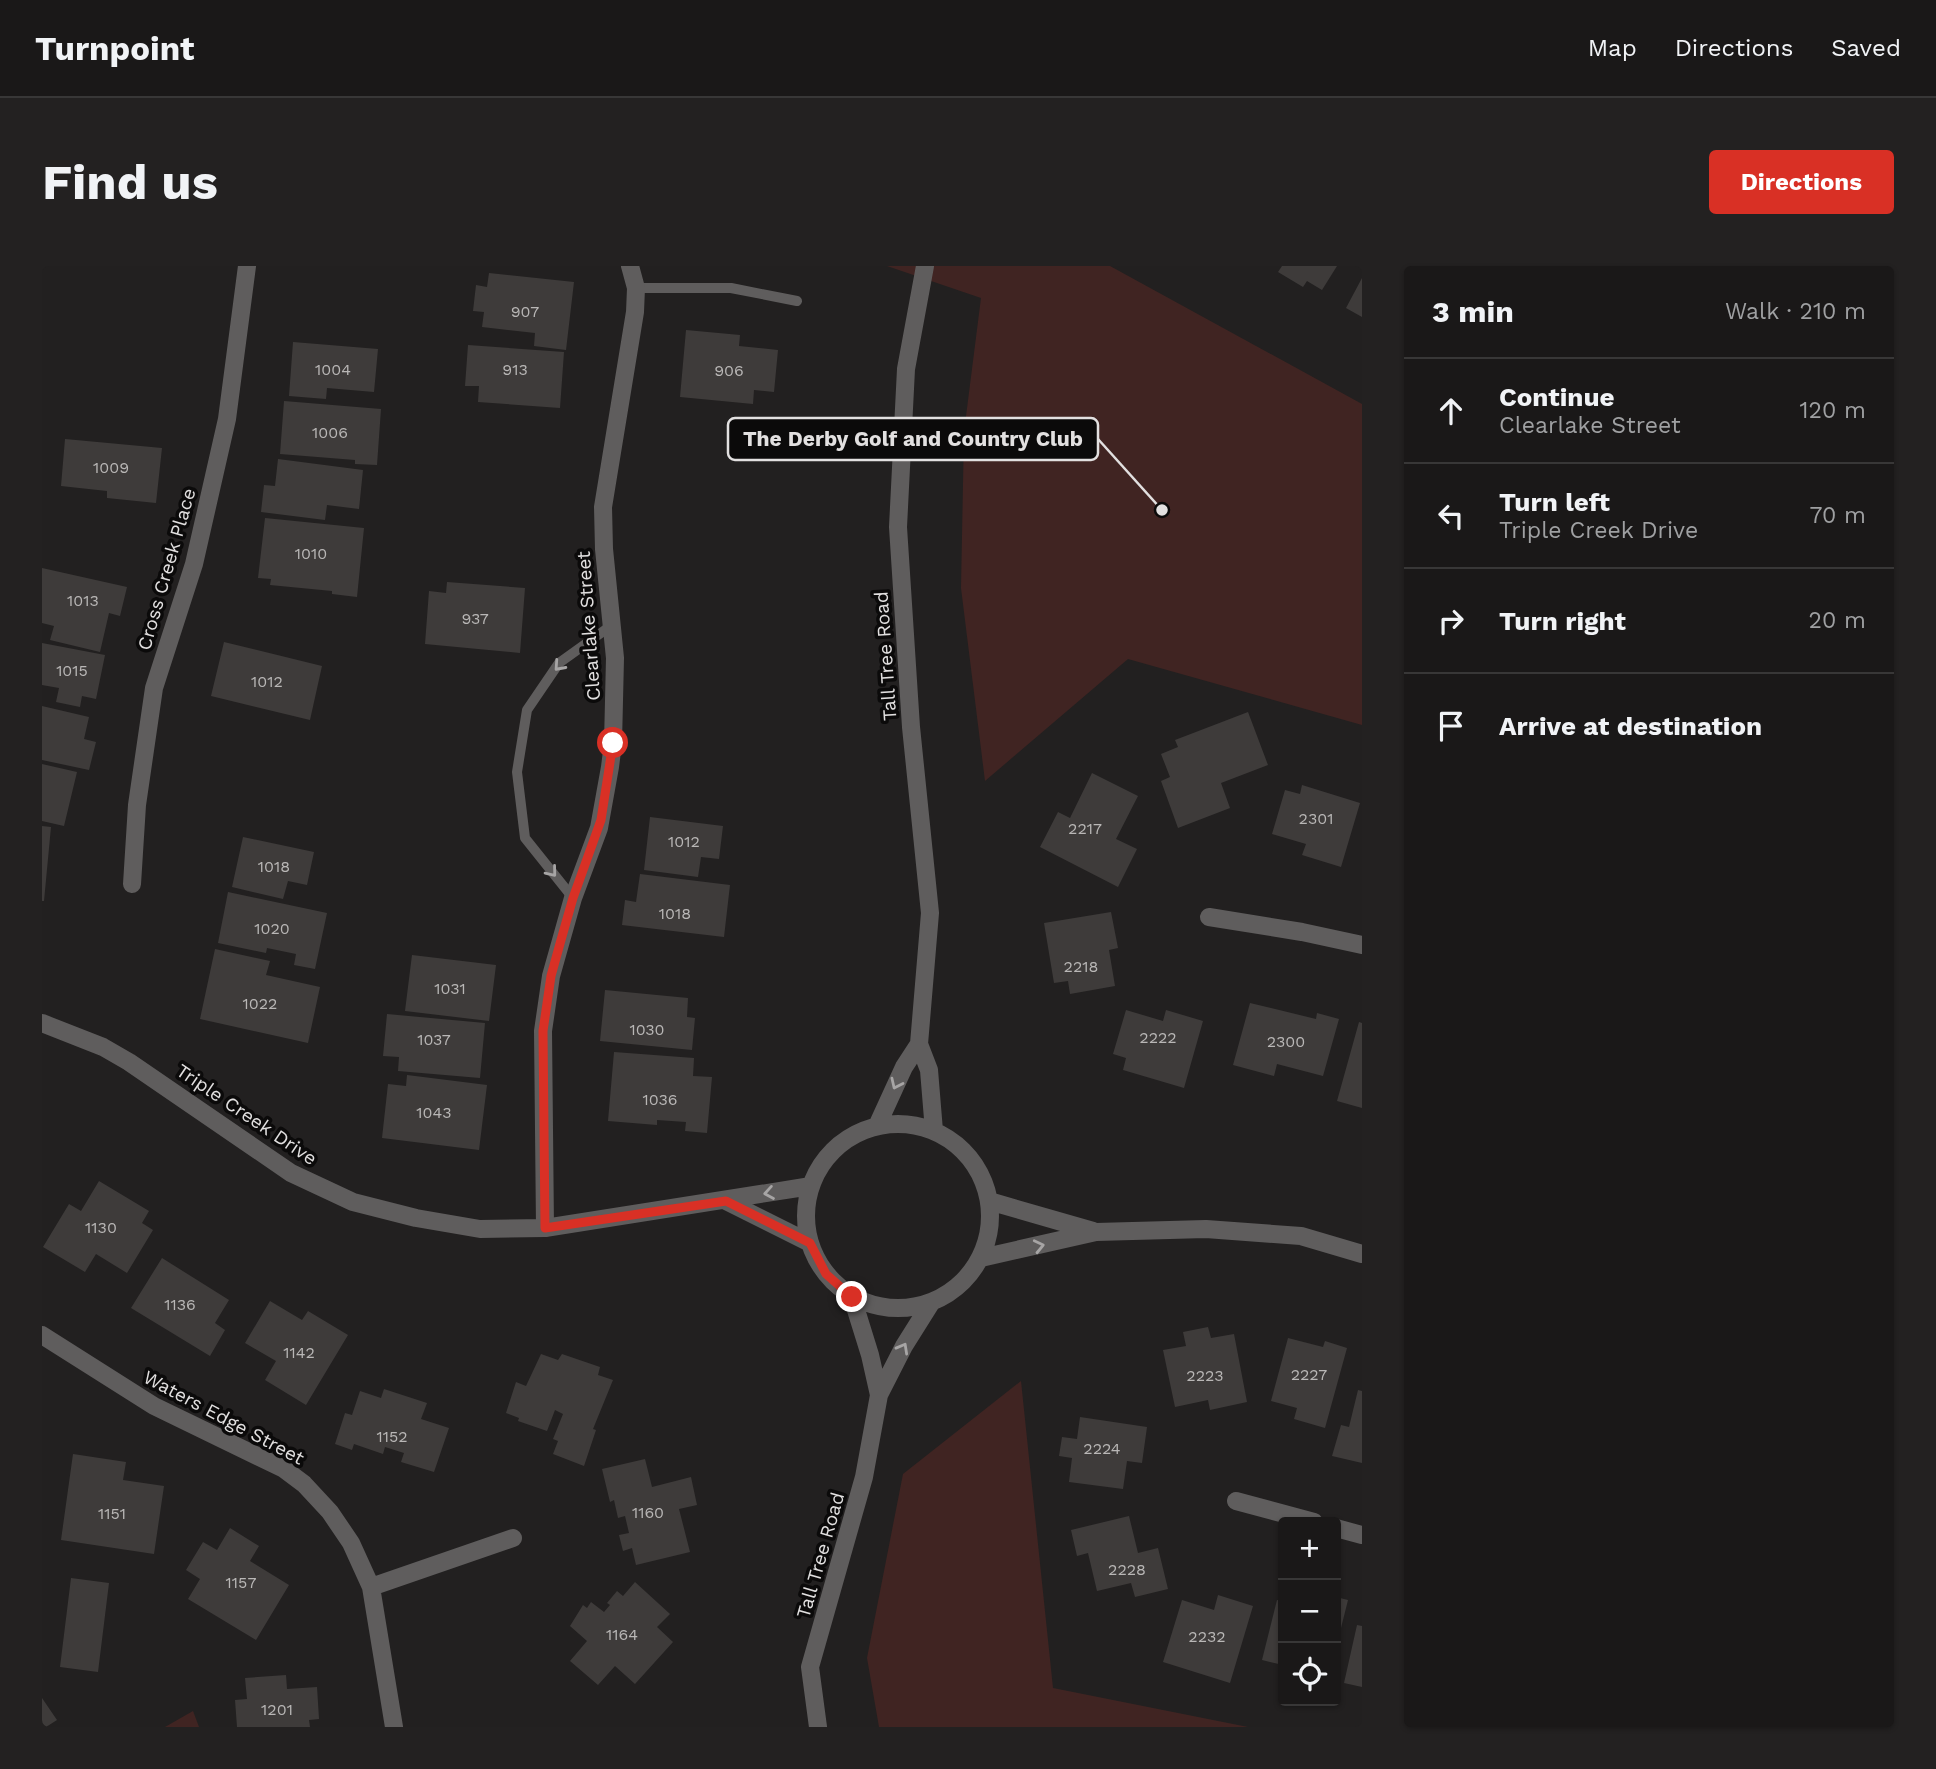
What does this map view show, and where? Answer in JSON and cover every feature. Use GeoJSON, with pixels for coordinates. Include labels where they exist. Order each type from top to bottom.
{"type":"FeatureCollection","features":[{"type":"Feature","properties":{"kind":"street","name":"Cross Creek Place"},"geometry":{"type":"LineString","coordinates":[[132,884],[137,805],[154,688],[194,564],[216,470],[228,411],[247,266]]}},
{"type":"Feature","properties":{"kind":"street","name":"Clearlake Street"},"geometry":{"type":"LineString","coordinates":[[545,1228],[543,1031],[551,976],[573,898],[595,843],[606,798],[613,743],[615,658],[604,549],[603,507],[635,312],[636,288],[631,266]]}},
{"type":"Feature","properties":{"kind":"street","name":"Tall Tree Road"},"geometry":{"type":"LineString","coordinates":[[925,266],[906,369],[898,527],[911,727],[930,913],[919,1044],[929,1070],[934,1131]]}},
{"type":"Feature","properties":{"kind":"street"},"geometry":{"type":"LineString","coordinates":[[1209,917],[1362,945]]}},
{"type":"Feature","properties":{"kind":"street","name":"Triple Creek Drive"},"geometry":{"type":"LineString","coordinates":[[42,1023],[103,1047],[129,1062],[291,1172],[353,1202],[416,1218],[480,1229],[545,1228],[811,1186]]}},
{"type":"Feature","properties":{"kind":"street","name":"Tall Tree Road"},"geometry":{"type":"LineString","coordinates":[[877,1126],[904,1067],[919,1044]]}},
{"type":"Feature","properties":{"kind":"street"},"geometry":{"type":"LineString","coordinates":[[912,1125],[934,1131],[954,1143],[971,1159],[983,1179],[991,1224],[981,1258],[960,1286],[931,1303],[908,1309],[885,1308],[852,1297],[826,1274],[810,1243],[806,1221],[811,1186],[821,1165],[836,1148],[877,1126],[912,1125]]}},
{"type":"Feature","properties":{"kind":"street"},"geometry":{"type":"LineString","coordinates":[[726,1201],[810,1243]]}},
{"type":"Feature","properties":{"kind":"street"},"geometry":{"type":"LineString","coordinates":[[989,1201],[1096,1232]]}},
{"type":"Feature","properties":{"kind":"street"},"geometry":{"type":"LineString","coordinates":[[981,1258],[1096,1232],[1206,1229],[1301,1236],[1362,1254]]}},
{"type":"Feature","properties":{"kind":"street","name":"Tall Tree Road"},"geometry":{"type":"LineString","coordinates":[[852,1297],[879,1395]]}},
{"type":"Feature","properties":{"kind":"street","name":"Tall Tree Road"},"geometry":{"type":"LineString","coordinates":[[818,1727],[810,1667],[864,1477],[879,1395],[904,1346],[931,1303]]}},
{"type":"Feature","properties":{"kind":"street","name":"Waters Edge Street"},"geometry":{"type":"LineString","coordinates":[[42,1335],[154,1406],[284,1469],[304,1484],[330,1512],[351,1543],[371,1587],[394,1727]]}},
{"type":"Feature","properties":{"kind":"street"},"geometry":{"type":"LineString","coordinates":[[1236,1501],[1295,1517]]}},
{"type":"Feature","properties":{"kind":"street"},"geometry":{"type":"LineString","coordinates":[[1341,1529],[1362,1535]]}},
{"type":"Feature","properties":{"kind":"street"},"geometry":{"type":"LineString","coordinates":[[371,1587],[513,1538]]}},
{"type":"Feature","properties":{"kind":"lane"},"geometry":{"type":"LineString","coordinates":[[636,288],[730,288],[797,301]]}},
{"type":"Feature","properties":{"kind":"lane"},"geometry":{"type":"LineString","coordinates":[[573,898],[524,838],[517,772],[527,710],[559,663],[612,625]]}},
{"type":"Feature","properties":{"kind":"shaded area"},"geometry":{"type":"Polygon","coordinates":[[[887,266],[1110,266],[1362,404],[1362,725],[1128,659],[985,781],[961,588],[964,432],[981,298],[887,266]]]}},
{"type":"Feature","properties":{"kind":"shaded area"},"geometry":{"type":"Polygon","coordinates":[[[1021,1381],[1053,1688],[1248,1727],[879,1727],[867,1658],[903,1474],[1021,1381]]]}},
{"type":"Feature","properties":{"kind":"shaded area"},"geometry":{"type":"Polygon","coordinates":[[[193,1711],[199,1727],[165,1727],[193,1711]]]}},
{"type":"Feature","properties":{"kind":"building"},"geometry":{"type":"Polygon","coordinates":[[[1282,266],[1337,266],[1322,290],[1307,281],[1303,287],[1278,272],[1282,266]]]}},
{"type":"Feature","properties":{"kind":"building"},"geometry":{"type":"Polygon","coordinates":[[[489,273],[574,282],[566,350],[534,346],[535,333],[482,327],[484,312],[473,311],[476,285],[487,287],[489,273]]]}},
{"type":"Feature","properties":{"kind":"building"},"geometry":{"type":"Polygon","coordinates":[[[1362,278],[1362,317],[1346,308],[1362,278]]]}},
{"type":"Feature","properties":{"kind":"building"},"geometry":{"type":"Polygon","coordinates":[[[686,330],[740,335],[739,346],[778,350],[774,392],[754,390],[753,404],[680,397],[686,330]]]}},
{"type":"Feature","properties":{"kind":"building"},"geometry":{"type":"Polygon","coordinates":[[[293,342],[378,349],[374,392],[327,388],[326,399],[289,396],[293,342]]]}},
{"type":"Feature","properties":{"kind":"building"},"geometry":{"type":"Polygon","coordinates":[[[468,345],[564,352],[560,408],[478,402],[479,386],[465,386],[468,345]]]}},
{"type":"Feature","properties":{"kind":"building"},"geometry":{"type":"Polygon","coordinates":[[[284,401],[381,409],[377,465],[355,464],[355,460],[280,454],[284,401]]]}},
{"type":"Feature","properties":{"kind":"building"},"geometry":{"type":"Polygon","coordinates":[[[65,439],[162,448],[156,503],[107,498],[107,491],[61,486],[65,439]]]}},
{"type":"Feature","properties":{"kind":"building"},"geometry":{"type":"Polygon","coordinates":[[[278,459],[363,470],[359,509],[327,505],[325,520],[261,512],[264,485],[275,486],[278,459]]]}},
{"type":"Feature","properties":{"kind":"building"},"geometry":{"type":"Polygon","coordinates":[[[265,518],[364,528],[357,597],[332,594],[332,591],[270,585],[271,579],[258,578],[265,518]]]}},
{"type":"Feature","properties":{"kind":"building"},"geometry":{"type":"Polygon","coordinates":[[[42,568],[127,587],[120,616],[109,613],[100,652],[50,640],[54,626],[42,623],[42,568]]]}},
{"type":"Feature","properties":{"kind":"building"},"geometry":{"type":"Polygon","coordinates":[[[447,582],[525,588],[520,653],[425,644],[429,591],[446,593],[447,582]]]}},
{"type":"Feature","properties":{"kind":"building"},"geometry":{"type":"Polygon","coordinates":[[[224,642],[322,666],[310,720],[211,696],[224,642]]]}},
{"type":"Feature","properties":{"kind":"building"},"geometry":{"type":"Polygon","coordinates":[[[42,643],[105,655],[96,699],[82,696],[80,707],[56,702],[59,688],[42,685],[42,643]]]}},
{"type":"Feature","properties":{"kind":"building"},"geometry":{"type":"Polygon","coordinates":[[[42,706],[89,717],[84,739],[96,742],[89,770],[42,760],[42,706]]]}},
{"type":"Feature","properties":{"kind":"building"},"geometry":{"type":"Polygon","coordinates":[[[1248,712],[1268,765],[1221,783],[1230,808],[1178,828],[1161,781],[1170,777],[1161,754],[1178,747],[1175,740],[1248,712]]]}},
{"type":"Feature","properties":{"kind":"building"},"geometry":{"type":"Polygon","coordinates":[[[42,764],[77,772],[64,826],[42,821],[42,764]]]}},
{"type":"Feature","properties":{"kind":"building"},"geometry":{"type":"Polygon","coordinates":[[[1092,773],[1138,796],[1116,839],[1137,849],[1118,887],[1040,847],[1058,812],[1070,818],[1092,773]]]}},
{"type":"Feature","properties":{"kind":"building"},"geometry":{"type":"Polygon","coordinates":[[[1302,785],[1360,803],[1341,867],[1302,855],[1306,844],[1272,834],[1285,790],[1300,794],[1302,785]]]}},
{"type":"Feature","properties":{"kind":"building"},"geometry":{"type":"Polygon","coordinates":[[[650,817],[723,826],[719,859],[701,857],[698,877],[644,870],[650,817]]]}},
{"type":"Feature","properties":{"kind":"building"},"geometry":{"type":"Polygon","coordinates":[[[42,826],[51,827],[44,901],[42,901],[42,826]]]}},
{"type":"Feature","properties":{"kind":"building"},"geometry":{"type":"Polygon","coordinates":[[[243,837],[314,852],[307,885],[288,881],[283,899],[232,887],[243,837]]]}},
{"type":"Feature","properties":{"kind":"building"},"geometry":{"type":"Polygon","coordinates":[[[640,874],[730,885],[724,937],[622,925],[625,900],[636,902],[640,874]]]}},
{"type":"Feature","properties":{"kind":"building"},"geometry":{"type":"Polygon","coordinates":[[[228,892],[327,913],[315,969],[294,965],[296,954],[267,948],[266,953],[218,943],[228,892]]]}},
{"type":"Feature","properties":{"kind":"building"},"geometry":{"type":"Polygon","coordinates":[[[1111,912],[1118,948],[1109,950],[1115,986],[1070,994],[1068,981],[1054,983],[1044,923],[1111,912]]]}},
{"type":"Feature","properties":{"kind":"building"},"geometry":{"type":"Polygon","coordinates":[[[215,949],[270,961],[266,975],[320,987],[308,1043],[200,1019],[215,949]]]}},
{"type":"Feature","properties":{"kind":"building"},"geometry":{"type":"Polygon","coordinates":[[[412,955],[496,965],[489,1021],[405,1011],[412,955]]]}},
{"type":"Feature","properties":{"kind":"building"},"geometry":{"type":"Polygon","coordinates":[[[605,990],[688,998],[687,1017],[695,1018],[692,1050],[600,1041],[605,990]]]}},
{"type":"Feature","properties":{"kind":"building"},"geometry":{"type":"Polygon","coordinates":[[[1250,1003],[1316,1019],[1317,1013],[1339,1019],[1323,1076],[1277,1064],[1274,1076],[1233,1065],[1250,1003]]]}},
{"type":"Feature","properties":{"kind":"building"},"geometry":{"type":"Polygon","coordinates":[[[1126,1010],[1163,1021],[1166,1010],[1203,1021],[1184,1088],[1123,1070],[1126,1058],[1113,1054],[1126,1010]]]}},
{"type":"Feature","properties":{"kind":"building"},"geometry":{"type":"Polygon","coordinates":[[[387,1014],[485,1023],[480,1078],[398,1071],[399,1057],[383,1056],[387,1014]]]}},
{"type":"Feature","properties":{"kind":"building"},"geometry":{"type":"Polygon","coordinates":[[[1359,1022],[1362,1023],[1362,1108],[1337,1101],[1359,1022]]]}},
{"type":"Feature","properties":{"kind":"building"},"geometry":{"type":"Polygon","coordinates":[[[614,1052],[694,1058],[693,1076],[712,1077],[707,1133],[685,1131],[686,1122],[657,1120],[657,1125],[608,1121],[614,1052]]]}},
{"type":"Feature","properties":{"kind":"building"},"geometry":{"type":"Polygon","coordinates":[[[407,1075],[487,1085],[479,1150],[382,1138],[388,1084],[406,1086],[407,1075]]]}},
{"type":"Feature","properties":{"kind":"building"},"geometry":{"type":"Polygon","coordinates":[[[99,1181],[149,1211],[142,1223],[153,1230],[127,1273],[96,1254],[85,1272],[43,1247],[69,1204],[81,1211],[99,1181]]]}},
{"type":"Feature","properties":{"kind":"building"},"geometry":{"type":"Polygon","coordinates":[[[162,1258],[229,1300],[215,1323],[225,1330],[210,1356],[131,1308],[162,1258]]]}},
{"type":"Feature","properties":{"kind":"building"},"geometry":{"type":"Polygon","coordinates":[[[270,1301],[302,1320],[308,1311],[348,1335],[306,1405],[265,1380],[276,1361],[245,1343],[270,1301]]]}},
{"type":"Feature","properties":{"kind":"building"},"geometry":{"type":"Polygon","coordinates":[[[1208,1327],[1211,1338],[1234,1334],[1247,1402],[1210,1410],[1208,1400],[1175,1407],[1163,1350],[1186,1346],[1183,1332],[1208,1327]]]}},
{"type":"Feature","properties":{"kind":"building"},"geometry":{"type":"Polygon","coordinates":[[[1288,1338],[1323,1347],[1325,1341],[1347,1348],[1325,1428],[1294,1419],[1297,1408],[1271,1401],[1288,1338]]]}},
{"type":"Feature","properties":{"kind":"building"},"geometry":{"type":"Polygon","coordinates":[[[541,1354],[558,1360],[562,1354],[600,1367],[598,1375],[613,1380],[593,1429],[596,1430],[584,1466],[553,1454],[558,1441],[553,1439],[563,1414],[555,1410],[547,1431],[518,1421],[519,1418],[506,1413],[516,1382],[526,1386],[541,1354]]]}},
{"type":"Feature","properties":{"kind":"building"},"geometry":{"type":"Polygon","coordinates":[[[384,1389],[427,1403],[421,1419],[449,1428],[434,1472],[401,1462],[404,1453],[385,1447],[383,1454],[354,1444],[352,1450],[335,1444],[345,1413],[352,1415],[360,1391],[381,1398],[384,1389]]]}},
{"type":"Feature","properties":{"kind":"building"},"geometry":{"type":"Polygon","coordinates":[[[1358,1390],[1362,1391],[1362,1463],[1332,1456],[1341,1425],[1349,1427],[1358,1390]]]}},
{"type":"Feature","properties":{"kind":"building"},"geometry":{"type":"Polygon","coordinates":[[[1080,1417],[1147,1427],[1142,1463],[1127,1461],[1123,1489],[1069,1482],[1072,1458],[1059,1456],[1062,1437],[1077,1439],[1080,1417]]]}},
{"type":"Feature","properties":{"kind":"building"},"geometry":{"type":"Polygon","coordinates":[[[73,1454],[126,1462],[123,1480],[164,1486],[154,1554],[61,1540],[73,1454]]]}},
{"type":"Feature","properties":{"kind":"building"},"geometry":{"type":"Polygon","coordinates":[[[645,1459],[652,1487],[691,1477],[697,1505],[679,1509],[690,1552],[636,1565],[632,1548],[623,1551],[619,1535],[629,1533],[625,1516],[618,1518],[614,1500],[610,1502],[602,1469],[645,1459]]]}},
{"type":"Feature","properties":{"kind":"building"},"geometry":{"type":"Polygon","coordinates":[[[1129,1516],[1138,1553],[1158,1548],[1168,1589],[1135,1597],[1131,1583],[1097,1591],[1088,1553],[1077,1556],[1071,1530],[1129,1516]]]}},
{"type":"Feature","properties":{"kind":"building"},"geometry":{"type":"Polygon","coordinates":[[[230,1528],[259,1546],[250,1561],[289,1585],[256,1640],[188,1599],[200,1579],[186,1570],[203,1542],[217,1550],[230,1528]]]}},
{"type":"Feature","properties":{"kind":"building"},"geometry":{"type":"Polygon","coordinates":[[[71,1578],[109,1583],[98,1672],[60,1667],[71,1578]]]}},
{"type":"Feature","properties":{"kind":"building"},"geometry":{"type":"Polygon","coordinates":[[[635,1582],[670,1614],[657,1627],[673,1642],[635,1684],[615,1666],[598,1685],[570,1661],[587,1641],[570,1626],[583,1605],[587,1608],[591,1602],[604,1612],[610,1605],[607,1603],[617,1591],[623,1596],[635,1582]]]}},
{"type":"Feature","properties":{"kind":"building"},"geometry":{"type":"Polygon","coordinates":[[[1218,1595],[1253,1606],[1230,1683],[1163,1662],[1182,1600],[1214,1610],[1218,1595]]]}},
{"type":"Feature","properties":{"kind":"building"},"geometry":{"type":"Polygon","coordinates":[[[1341,1598],[1348,1600],[1341,1628],[1341,1598]]]}},
{"type":"Feature","properties":{"kind":"building"},"geometry":{"type":"Polygon","coordinates":[[[1277,1600],[1278,1600],[1278,1664],[1262,1660],[1277,1600]]]}},
{"type":"Feature","properties":{"kind":"building"},"geometry":{"type":"Polygon","coordinates":[[[1357,1625],[1362,1626],[1362,1687],[1344,1683],[1357,1625]]]}},
{"type":"Feature","properties":{"kind":"building"},"geometry":{"type":"Polygon","coordinates":[[[286,1675],[287,1689],[317,1687],[319,1719],[309,1720],[310,1727],[237,1727],[235,1700],[247,1699],[245,1678],[286,1675]]]}},
{"type":"Feature","properties":{"kind":"building"},"geometry":{"type":"Polygon","coordinates":[[[42,1698],[57,1720],[46,1727],[42,1727],[42,1698]]]}},
{"type":"Feature","properties":{"kind":"place","name":"The Derby Golf and Country Club"},"geometry":{"type":"Point","coordinates":[1162,510]}},
{"type":"Feature","properties":{"kind":"route"},"geometry":{"type":"LineString","coordinates":[[613,743],[601,820],[595,843],[573,898],[546,1003],[543,1031],[545,1228],[726,1201],[810,1243],[826,1274],[852,1297]]}}]}
